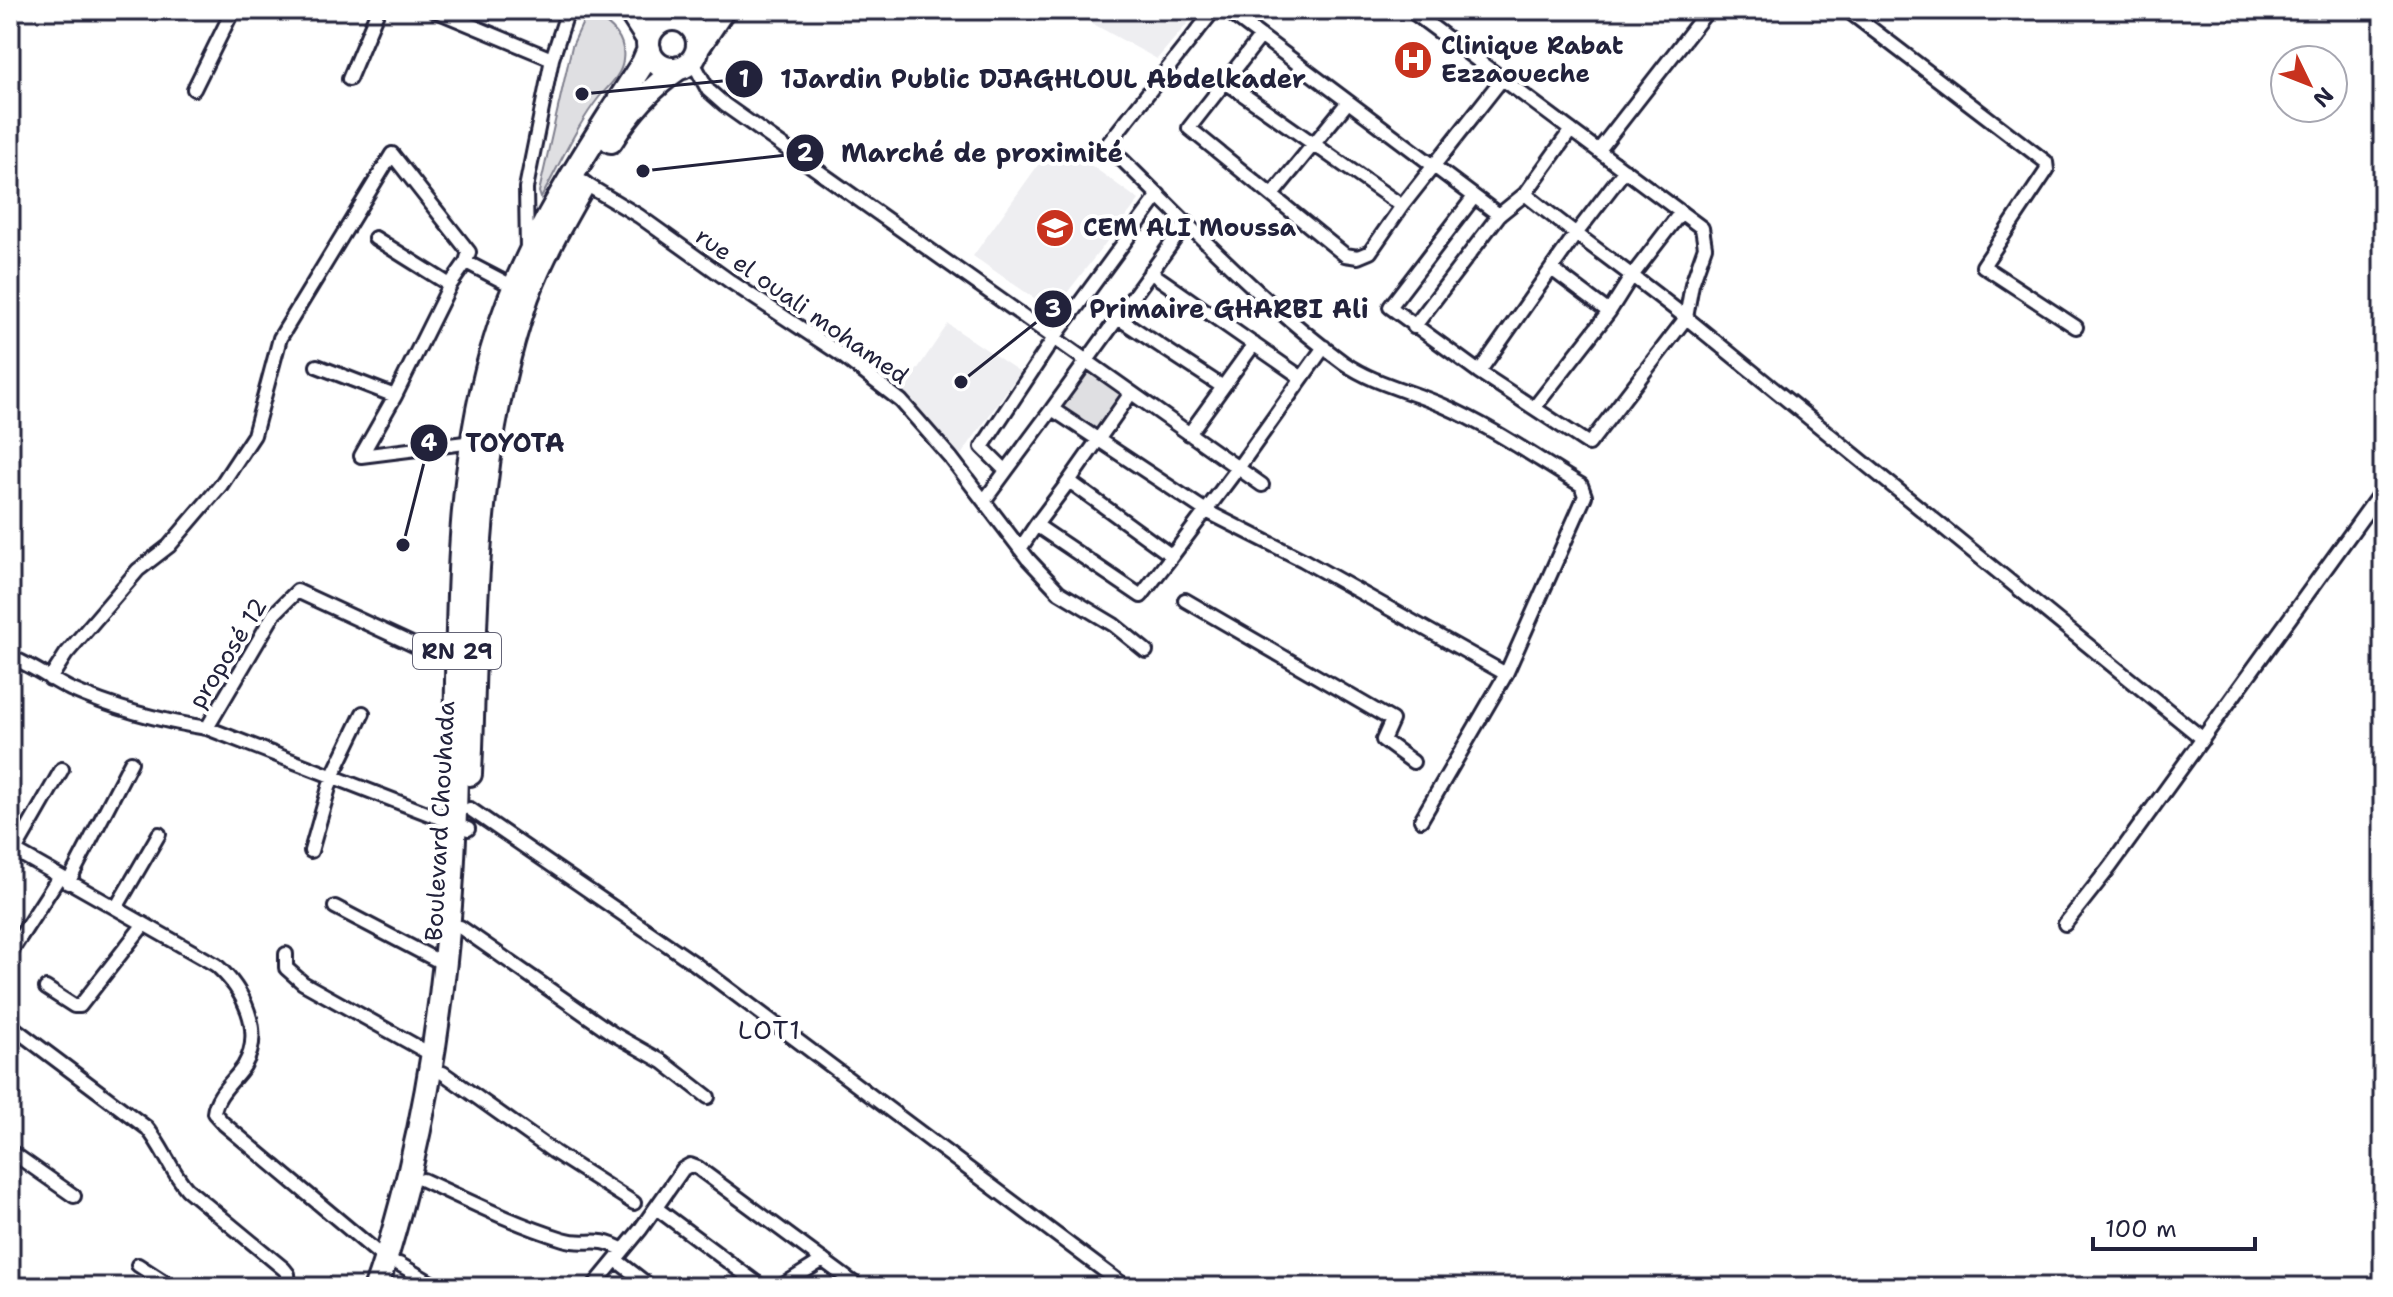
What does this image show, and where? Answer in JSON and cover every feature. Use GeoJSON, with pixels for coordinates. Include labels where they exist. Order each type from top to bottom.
{"type":"FeatureCollection","features":[{"type":"Feature","properties":{"kind":"highway","name":"RN 29"},"geometry":{"type":"LineString","coordinates":[[690,58],[723,10]]}},
{"type":"Feature","properties":{"kind":"highway"},"geometry":{"type":"LineString","coordinates":[[673,14],[695,31],[690,58],[663,67],[656,62],[648,45],[655,27],[673,14]]}},
{"type":"Feature","properties":{"kind":"highway","name":"RN 29"},"geometry":{"type":"LineString","coordinates":[[376,1287],[392,1262],[415,1148],[438,1065],[444,964],[464,821],[457,665],[462,564],[473,442],[492,351],[514,287],[546,219],[643,63],[648,45]]}},
{"type":"Feature","properties":{"kind":"highway","name":"Boulevard Chouhada"},"geometry":{"type":"LineString","coordinates":[[391,1287],[392,1262],[423,1180],[460,927],[481,510],[489,442],[508,358],[528,294],[584,183],[625,118],[645,96],[690,58]]}},
{"type":"Feature","properties":{"kind":"main road"},"geometry":{"type":"LineString","coordinates":[[628,10],[648,45]]}},
{"type":"Feature","properties":{"kind":"street"},"geometry":{"type":"LineString","coordinates":[[194,89],[233,10]]}},
{"type":"Feature","properties":{"kind":"street"},"geometry":{"type":"LineString","coordinates":[[349,79],[378,10]]}},
{"type":"Feature","properties":{"kind":"street"},"geometry":{"type":"LineString","coordinates":[[434,10],[552,59]]}},
{"type":"Feature","properties":{"kind":"street"},"geometry":{"type":"LineString","coordinates":[[528,257],[526,188],[552,59],[568,10]]}},
{"type":"Feature","properties":{"kind":"street"},"geometry":{"type":"LineString","coordinates":[[1214,10],[1107,145],[1281,311],[1347,365],[1482,425],[1581,485],[1585,496],[1506,674],[1421,820]]}},
{"type":"Feature","properties":{"kind":"street"},"geometry":{"type":"LineString","coordinates":[[1226,10],[1499,215]]}},
{"type":"Feature","properties":{"kind":"street"},"geometry":{"type":"LineString","coordinates":[[1410,10],[1702,228],[1705,247],[1692,284],[1686,318],[1589,444],[1479,372],[1390,307],[1474,197]]}},
{"type":"Feature","properties":{"kind":"street"},"geometry":{"type":"LineString","coordinates":[[1599,150],[1708,10]]}},
{"type":"Feature","properties":{"kind":"street"},"geometry":{"type":"LineString","coordinates":[[1847,10],[2046,162],[2047,170],[1983,266],[2076,327]]}},
{"type":"Feature","properties":{"kind":"street"},"geometry":{"type":"LineString","coordinates":[[1261,36],[1189,128],[1345,255],[1358,257],[1370,252],[1402,206],[1502,79]]}},
{"type":"Feature","properties":{"kind":"street"},"geometry":{"type":"LineString","coordinates":[[690,58],[708,90],[725,105],[1262,485]]}},
{"type":"Feature","properties":{"kind":"street"},"geometry":{"type":"LineString","coordinates":[[1224,81],[1402,206]]}},
{"type":"Feature","properties":{"kind":"street"},"geometry":{"type":"LineString","coordinates":[[1272,195],[1348,102]]}},
{"type":"Feature","properties":{"kind":"street"},"geometry":{"type":"LineString","coordinates":[[1414,327],[1499,215],[1525,194],[1571,130]]}},
{"type":"Feature","properties":{"kind":"street"},"geometry":{"type":"LineString","coordinates":[[50,679],[66,654],[138,570],[169,546],[221,485],[254,435],[280,338],[392,154],[469,252],[361,456],[473,442]]}},
{"type":"Feature","properties":{"kind":"street"},"geometry":{"type":"LineString","coordinates":[[1479,372],[1575,235],[1625,170]]}},
{"type":"Feature","properties":{"kind":"street","name":"rue el ouali mohamed"},"geometry":{"type":"LineString","coordinates":[[584,183],[639,216],[729,281],[840,354],[901,401],[951,458],[1020,549],[1059,592],[1114,625],[1146,651]]}},
{"type":"Feature","properties":{"kind":"street"},"geometry":{"type":"LineString","coordinates":[[1525,194],[1686,318],[2203,739]]}},
{"type":"Feature","properties":{"kind":"street"},"geometry":{"type":"LineString","coordinates":[[1006,471],[982,447],[1054,338],[1159,195]]}},
{"type":"Feature","properties":{"kind":"street"},"geometry":{"type":"LineString","coordinates":[[1534,408],[1681,212]]}},
{"type":"Feature","properties":{"kind":"street"},"geometry":{"type":"LineString","coordinates":[[984,501],[1187,222]]}},
{"type":"Feature","properties":{"kind":"street"},"geometry":{"type":"LineString","coordinates":[[375,238],[450,285]]}},
{"type":"Feature","properties":{"kind":"street"},"geometry":{"type":"LineString","coordinates":[[466,262],[514,287]]}},
{"type":"Feature","properties":{"kind":"street"},"geometry":{"type":"LineString","coordinates":[[1553,270],[1609,312]]}},
{"type":"Feature","properties":{"kind":"street"},"geometry":{"type":"LineString","coordinates":[[1150,272],[1302,378]]}},
{"type":"Feature","properties":{"kind":"street"},"geometry":{"type":"LineString","coordinates":[[1118,318],[1223,387]]}},
{"type":"Feature","properties":{"kind":"street"},"geometry":{"type":"LineString","coordinates":[[1189,434],[1254,344]]}},
{"type":"Feature","properties":{"kind":"street"},"geometry":{"type":"LineString","coordinates":[[1036,525],[1141,596],[1324,347]]}},
{"type":"Feature","properties":{"kind":"street"},"geometry":{"type":"LineString","coordinates":[[317,366],[395,396]]}},
{"type":"Feature","properties":{"kind":"street"},"geometry":{"type":"LineString","coordinates":[[1020,549],[1131,393]]}},
{"type":"Feature","properties":{"kind":"street"},"geometry":{"type":"LineString","coordinates":[[1052,409],[1206,511],[1303,560],[1506,674]]}},
{"type":"Feature","properties":{"kind":"street"},"geometry":{"type":"LineString","coordinates":[[1069,481],[1172,556]]}},
{"type":"Feature","properties":{"kind":"street"},"geometry":{"type":"LineString","coordinates":[[2065,924],[2383,489]]}},
{"type":"Feature","properties":{"kind":"street","name":"proposé 12"},"geometry":{"type":"LineString","coordinates":[[207,728],[274,614],[297,591],[457,665]]}},
{"type":"Feature","properties":{"kind":"street"},"geometry":{"type":"LineString","coordinates":[[1185,600],[1392,720],[1383,740],[1413,762]]}},
{"type":"Feature","properties":{"kind":"street"},"geometry":{"type":"LineString","coordinates":[[10,657],[105,703],[179,724],[207,728],[332,777],[464,821],[694,963],[1126,1287]]}},
{"type":"Feature","properties":{"kind":"street"},"geometry":{"type":"LineString","coordinates":[[311,851],[332,777],[363,713]]}},
{"type":"Feature","properties":{"kind":"street"},"geometry":{"type":"LineString","coordinates":[[10,953],[64,880],[131,762]]}},
{"type":"Feature","properties":{"kind":"street"},"geometry":{"type":"LineString","coordinates":[[62,769],[13,849],[216,965],[231,978],[241,992],[250,1019],[251,1049],[244,1065],[215,1104],[214,1113],[235,1134],[392,1262],[438,1287]]}},
{"type":"Feature","properties":{"kind":"street"},"geometry":{"type":"LineString","coordinates":[[116,908],[159,834]]}},
{"type":"Feature","properties":{"kind":"street"},"geometry":{"type":"LineString","coordinates":[[335,907],[444,964]]}},
{"type":"Feature","properties":{"kind":"street"},"geometry":{"type":"LineString","coordinates":[[46,988],[74,1006],[80,1006],[144,924]]}},
{"type":"Feature","properties":{"kind":"street"},"geometry":{"type":"LineString","coordinates":[[460,927],[612,1033],[663,1062],[708,1097]]}},
{"type":"Feature","properties":{"kind":"street"},"geometry":{"type":"LineString","coordinates":[[286,954],[286,968],[303,983],[438,1065],[554,1152],[634,1203]]}},
{"type":"Feature","properties":{"kind":"street"},"geometry":{"type":"LineString","coordinates":[[10,1025],[147,1128],[157,1140],[174,1174],[187,1189],[284,1269],[288,1274],[289,1287]]}},
{"type":"Feature","properties":{"kind":"street"},"geometry":{"type":"LineString","coordinates":[[10,1151],[74,1196]]}},
{"type":"Feature","properties":{"kind":"street"},"geometry":{"type":"LineString","coordinates":[[593,1287],[683,1169],[690,1165],[859,1287]]}},
{"type":"Feature","properties":{"kind":"street"},"geometry":{"type":"LineString","coordinates":[[423,1180],[491,1212],[567,1241],[597,1239],[608,1242],[651,1287]]}},
{"type":"Feature","properties":{"kind":"street"},"geometry":{"type":"LineString","coordinates":[[656,1208],[762,1287]]}},
{"type":"Feature","properties":{"kind":"street"},"geometry":{"type":"LineString","coordinates":[[780,1287],[823,1260]]}},
{"type":"Feature","properties":{"kind":"street"},"geometry":{"type":"LineString","coordinates":[[138,1265],[172,1287]]}},
{"type":"Feature","properties":{"kind":"shaded area"},"geometry":{"type":"Polygon","coordinates":[[[1092,10],[1199,10],[1157,59],[1086,20],[1092,10]]]}},
{"type":"Feature","properties":{"kind":"shaded area"},"geometry":{"type":"Polygon","coordinates":[[[596,17],[613,29],[620,40],[622,65],[583,120],[541,198],[539,192],[572,46],[583,22],[596,17]]]}},
{"type":"Feature","properties":{"kind":"shaded area","name":"CEM ALI Moussa"},"geometry":{"type":"Polygon","coordinates":[[[1056,140],[1139,200],[1053,311],[973,256],[1056,140]]]}},
{"type":"Feature","properties":{"kind":"shaded area"},"geometry":{"type":"Polygon","coordinates":[[[948,324],[1020,372],[961,455],[902,392],[948,324]]]}},
{"type":"Feature","properties":{"kind":"shaded area"},"geometry":{"type":"Polygon","coordinates":[[[1087,366],[1127,395],[1099,434],[1057,408],[1087,366]]]}},
{"type":"Feature","properties":{"kind":"place","name":"Clinique Rabat Ezzaoueche"},"geometry":{"type":"Point","coordinates":[1413,60]}},
{"type":"Feature","properties":{"kind":"place","name":"1Jardin Public DJAGHLOUL Abdelkader"},"geometry":{"type":"Point","coordinates":[582,94]}},
{"type":"Feature","properties":{"kind":"place","name":"Marché de proximité"},"geometry":{"type":"Point","coordinates":[643,171]}},
{"type":"Feature","properties":{"kind":"place","name":"CEM ALI Moussa"},"geometry":{"type":"Point","coordinates":[1055,228]}},
{"type":"Feature","properties":{"kind":"place","name":"Primaire GHARBI Ali"},"geometry":{"type":"Point","coordinates":[961,382]}},
{"type":"Feature","properties":{"kind":"place","name":"TOYOTA"},"geometry":{"type":"Point","coordinates":[403,545]}},
{"type":"Feature","properties":{"kind":"district","name":"LOT1"},"geometry":{"type":"Point","coordinates":[770,1029]}}]}
